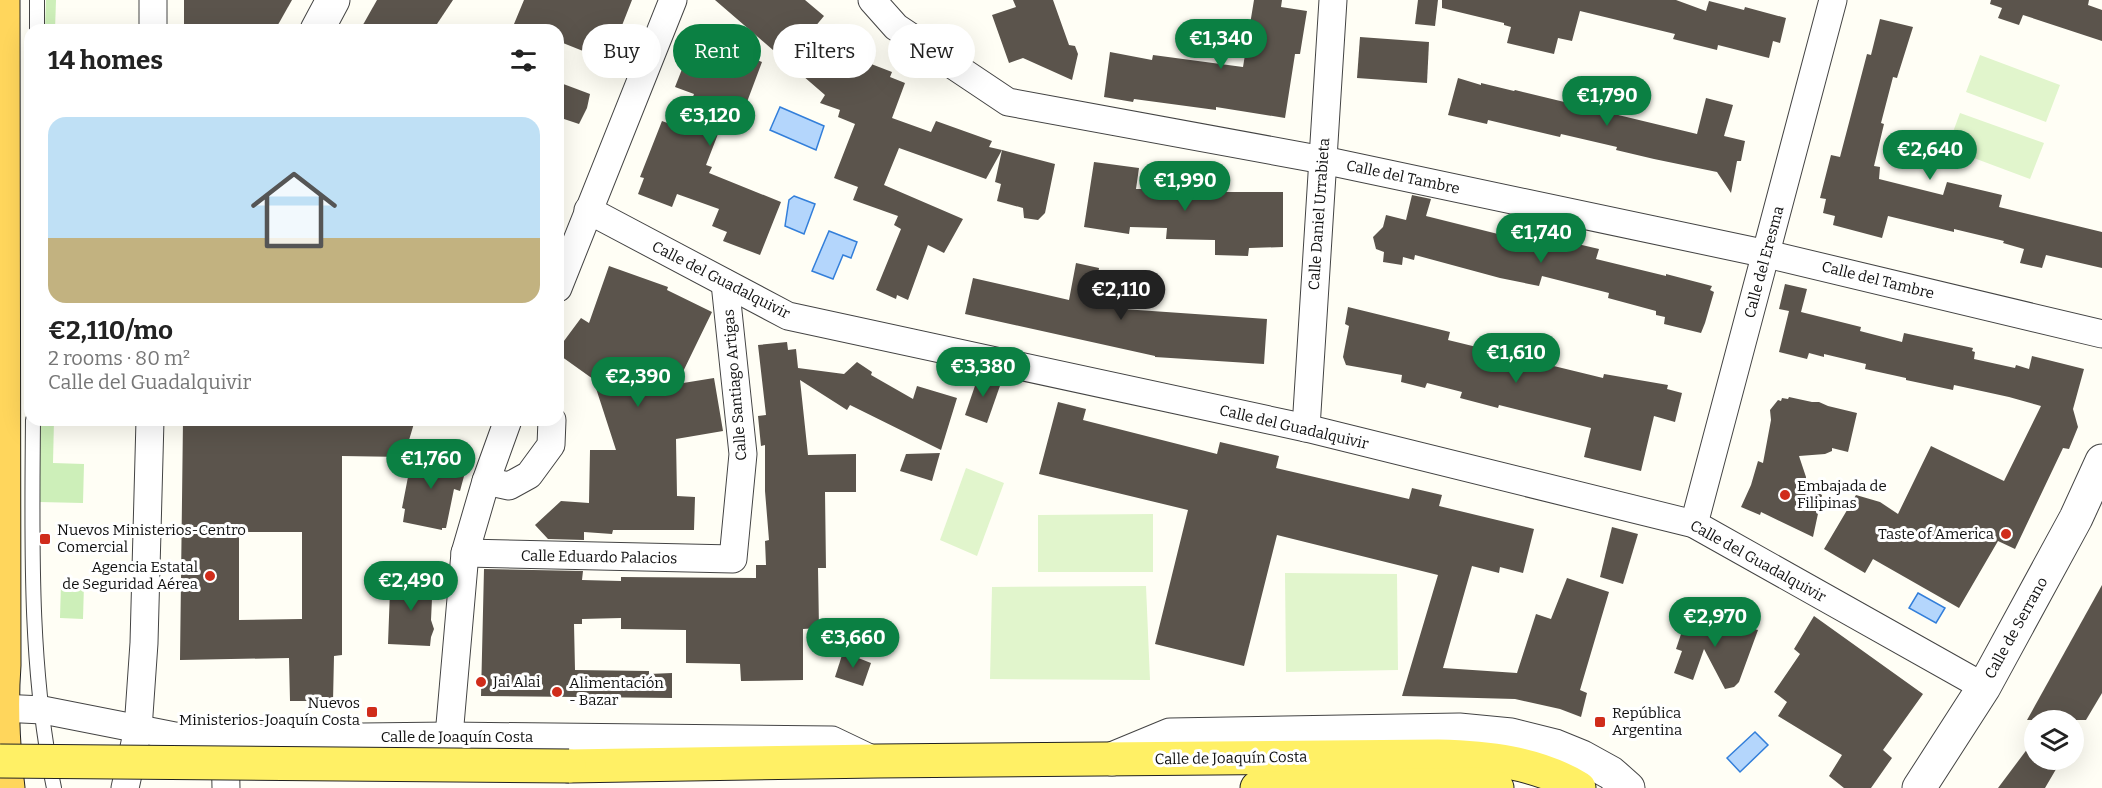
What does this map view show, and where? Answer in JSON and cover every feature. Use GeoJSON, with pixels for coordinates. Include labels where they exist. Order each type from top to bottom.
{"type":"FeatureCollection","features":[{"type":"Feature","properties":{"kind":"highway"},"geometry":{"type":"LineString","coordinates":[[3,0],[1,708],[2,755],[8,788]]}},
{"type":"Feature","properties":{"kind":"main road","name":"Calle de Joaquín Costa"},"geometry":{"type":"LineString","coordinates":[[2,755],[570,766],[877,761],[1476,757],[1507,761],[1544,772],[1579,788]]}},
{"type":"Feature","properties":{"kind":"main road","name":"Calle de Joaquín Costa"},"geometry":{"type":"LineString","coordinates":[[1257,788],[1477,784],[1497,788]]}},
{"type":"Feature","properties":{"kind":"street"},"geometry":{"type":"LineString","coordinates":[[153,0],[153,24]]}},
{"type":"Feature","properties":{"kind":"street"},"geometry":{"type":"LineString","coordinates":[[320,24],[333,0]]}},
{"type":"Feature","properties":{"kind":"street"},"geometry":{"type":"LineString","coordinates":[[564,272],[673,0]]}},
{"type":"Feature","properties":{"kind":"street","name":"Calle del Tambre"},"geometry":{"type":"LineString","coordinates":[[872,0],[896,27],[1008,102],[1323,160],[1767,254],[2102,334]]}},
{"type":"Feature","properties":{"kind":"street","name":"Calle Daniel Urrabieta"},"geometry":{"type":"LineString","coordinates":[[1306,428],[1333,0]]}},
{"type":"Feature","properties":{"kind":"street","name":"Calle del Eresma"},"geometry":{"type":"LineString","coordinates":[[1694,524],[1767,254],[1830,1]]}},
{"type":"Feature","properties":{"kind":"street","name":"Calle del Guadalquivir"},"geometry":{"type":"LineString","coordinates":[[588,210],[788,316],[1306,428],[1694,524],[1984,687]]}},
{"type":"Feature","properties":{"kind":"street","name":"Calle Santiago Artigas"},"geometry":{"type":"LineString","coordinates":[[725,283],[743,454],[733,559]]}},
{"type":"Feature","properties":{"kind":"street"},"geometry":{"type":"LineString","coordinates":[[125,788],[138,729],[144,643],[150,426]]}},
{"type":"Feature","properties":{"kind":"street"},"geometry":{"type":"LineString","coordinates":[[449,736],[465,553],[486,481],[506,426]]}},
{"type":"Feature","properties":{"kind":"street"},"geometry":{"type":"LineString","coordinates":[[486,481],[509,486],[529,475],[550,445],[552,426]]}},
{"type":"Feature","properties":{"kind":"street","name":"Calle de Serrano"},"geometry":{"type":"LineString","coordinates":[[1919,788],[1984,687],[2076,518],[2102,461]]}},
{"type":"Feature","properties":{"kind":"street","name":"Calle Eduardo Palacios"},"geometry":{"type":"LineString","coordinates":[[465,553],[733,559]]}},
{"type":"Feature","properties":{"kind":"street","name":"Calle de Joaquín Costa"},"geometry":{"type":"LineString","coordinates":[[1,708],[43,710],[190,739],[449,736],[832,740],[877,761]]}},
{"type":"Feature","properties":{"kind":"street"},"geometry":{"type":"LineString","coordinates":[[2,755],[43,710]]}},
{"type":"Feature","properties":{"kind":"street"},"geometry":{"type":"LineString","coordinates":[[1112,759],[1170,735],[1459,730],[1511,735],[1555,746],[1582,757],[1611,773],[1628,788]]}},
{"type":"Feature","properties":{"kind":"street"},"geometry":{"type":"LineString","coordinates":[[225,738],[225,788]]}},
{"type":"Feature","properties":{"kind":"lane"},"geometry":{"type":"LineString","coordinates":[[37,0],[37,24]]}},
{"type":"Feature","properties":{"kind":"lane"},"geometry":{"type":"LineString","coordinates":[[33,426],[32,540],[38,665],[47,756],[54,788]]}},
{"type":"Feature","properties":{"kind":"green space"},"geometry":{"type":"Polygon","coordinates":[[[46,0],[56,0],[55,24],[45,24],[46,0]]]}},
{"type":"Feature","properties":{"kind":"green space"},"geometry":{"type":"Polygon","coordinates":[[[1980,55],[2060,85],[2046,122],[1966,92],[1980,55]]]}},
{"type":"Feature","properties":{"kind":"green space"},"geometry":{"type":"Polygon","coordinates":[[[1960,113],[2044,143],[2030,179],[1947,148],[1960,113]]]}},
{"type":"Feature","properties":{"kind":"green space"},"geometry":{"type":"Polygon","coordinates":[[[40,426],[54,426],[53,463],[84,464],[83,503],[39,502],[40,426]]]}},
{"type":"Feature","properties":{"kind":"green space"},"geometry":{"type":"Polygon","coordinates":[[[966,468],[1004,483],[977,556],[940,540],[966,468]]]}},
{"type":"Feature","properties":{"kind":"green space"},"geometry":{"type":"Polygon","coordinates":[[[1153,514],[1153,572],[1038,572],[1038,515],[1153,514]]]}},
{"type":"Feature","properties":{"kind":"green space"},"geometry":{"type":"Polygon","coordinates":[[[1285,573],[1397,574],[1398,670],[1286,672],[1285,573]]]}},
{"type":"Feature","properties":{"kind":"green space"},"geometry":{"type":"Polygon","coordinates":[[[61,583],[84,584],[83,619],[60,618],[61,583]]]}},
{"type":"Feature","properties":{"kind":"green space"},"geometry":{"type":"Polygon","coordinates":[[[1146,586],[1150,680],[990,679],[992,587],[1146,586]]]}},
{"type":"Feature","properties":{"kind":"water"},"geometry":{"type":"Polygon","coordinates":[[[780,107],[824,126],[816,150],[770,130],[780,107]]]}},
{"type":"Feature","properties":{"kind":"water"},"geometry":{"type":"Polygon","coordinates":[[[794,196],[815,204],[804,234],[785,226],[789,200],[794,196]]]}},
{"type":"Feature","properties":{"kind":"water"},"geometry":{"type":"Polygon","coordinates":[[[829,231],[857,242],[851,258],[843,255],[833,279],[812,271],[829,231]]]}},
{"type":"Feature","properties":{"kind":"water"},"geometry":{"type":"Polygon","coordinates":[[[1918,593],[1945,608],[1936,623],[1909,608],[1918,593]]]}},
{"type":"Feature","properties":{"kind":"water"},"geometry":{"type":"Polygon","coordinates":[[[1755,732],[1768,745],[1740,772],[1727,758],[1755,732]]]}},
{"type":"Feature","properties":{"kind":"building"},"geometry":{"type":"Polygon","coordinates":[[[184,0],[292,0],[278,24],[184,24],[184,0]]]}},
{"type":"Feature","properties":{"kind":"building"},"geometry":{"type":"Polygon","coordinates":[[[377,0],[453,0],[437,24],[363,24],[377,0]]]}},
{"type":"Feature","properties":{"kind":"building"},"geometry":{"type":"Polygon","coordinates":[[[524,0],[632,0],[623,24],[582,24],[582,51],[564,43],[564,24],[514,24],[524,0]]]}},
{"type":"Feature","properties":{"kind":"building"},"geometry":{"type":"Polygon","coordinates":[[[715,0],[805,0],[824,16],[817,24],[773,24],[773,50],[761,40],[761,24],[743,24],[715,0]]]}},
{"type":"Feature","properties":{"kind":"building"},"geometry":{"type":"Polygon","coordinates":[[[1013,0],[1053,0],[1069,45],[1075,46],[1078,54],[1072,80],[1023,58],[1009,63],[992,15],[1016,7],[1013,0]]]}},
{"type":"Feature","properties":{"kind":"building"},"geometry":{"type":"Polygon","coordinates":[[[1254,0],[1282,0],[1281,7],[1307,11],[1300,54],[1295,54],[1285,118],[1216,107],[1216,110],[1104,97],[1110,52],[1152,60],[1153,55],[1243,67],[1254,0]]]}},
{"type":"Feature","properties":{"kind":"building"},"geometry":{"type":"Polygon","coordinates":[[[1418,0],[1438,0],[1435,26],[1415,24],[1418,0]]]}},
{"type":"Feature","properties":{"kind":"building"},"geometry":{"type":"Polygon","coordinates":[[[1442,0],[1676,0],[1706,11],[1709,1],[1744,10],[1745,7],[1786,18],[1780,43],[1773,41],[1769,58],[1718,45],[1717,50],[1673,39],[1675,34],[1580,11],[1572,41],[1558,38],[1554,54],[1507,43],[1511,27],[1504,23],[1442,8],[1442,0]]]}},
{"type":"Feature","properties":{"kind":"building"},"geometry":{"type":"Polygon","coordinates":[[[1991,0],[2089,0],[2088,5],[2102,10],[2102,41],[2023,15],[2019,25],[1998,18],[2002,8],[1990,4],[1991,0]]]}},
{"type":"Feature","properties":{"kind":"building"},"geometry":{"type":"Polygon","coordinates":[[[1880,19],[1913,27],[1897,78],[1893,77],[1881,123],[1884,124],[1874,166],[1880,167],[1879,179],[1943,195],[1947,182],[2002,195],[1999,207],[2102,232],[2102,268],[2046,255],[2042,268],[2020,263],[2024,249],[2003,243],[2004,241],[1888,216],[1882,238],[1833,225],[1835,216],[1823,213],[1826,199],[1820,198],[1831,155],[1840,157],[1867,54],[1871,55],[1880,19]]]}},
{"type":"Feature","properties":{"kind":"building"},"geometry":{"type":"Polygon","coordinates":[[[1360,37],[1429,42],[1427,83],[1357,78],[1360,37]]]}},
{"type":"Feature","properties":{"kind":"building"},"geometry":{"type":"Polygon","coordinates":[[[876,66],[888,70],[888,78],[905,83],[892,118],[931,132],[936,121],[992,141],[989,147],[1002,150],[986,179],[899,148],[884,185],[963,219],[944,253],[928,245],[908,300],[897,295],[896,299],[876,290],[901,229],[894,225],[898,216],[853,200],[858,187],[834,178],[855,124],[838,117],[840,110],[820,103],[825,95],[805,78],[876,78],[876,66]]]}},
{"type":"Feature","properties":{"kind":"building"},"geometry":{"type":"Polygon","coordinates":[[[679,78],[756,78],[744,110],[738,107],[731,124],[723,121],[706,165],[712,167],[709,173],[781,202],[760,255],[723,241],[727,232],[712,226],[719,209],[677,194],[672,207],[638,194],[644,178],[640,177],[662,121],[681,128],[694,94],[675,87],[679,78]]]}},
{"type":"Feature","properties":{"kind":"building"},"geometry":{"type":"Polygon","coordinates":[[[1458,78],[1697,134],[1706,98],[1733,105],[1724,136],[1745,141],[1741,161],[1737,161],[1731,193],[1717,172],[1616,150],[1617,147],[1561,134],[1560,137],[1488,120],[1487,124],[1448,115],[1458,78]]]}},
{"type":"Feature","properties":{"kind":"building"},"geometry":{"type":"Polygon","coordinates":[[[564,84],[590,94],[587,108],[579,124],[564,119],[564,84]]]}},
{"type":"Feature","properties":{"kind":"building"},"geometry":{"type":"Polygon","coordinates":[[[1002,150],[1055,164],[1045,213],[1038,220],[1024,218],[1023,208],[997,201],[1001,184],[995,182],[1002,150]]]}},
{"type":"Feature","properties":{"kind":"building"},"geometry":{"type":"Polygon","coordinates":[[[1094,162],[1139,168],[1136,189],[1283,192],[1283,247],[1249,248],[1248,256],[1215,255],[1215,240],[1166,239],[1167,228],[1130,227],[1129,234],[1084,227],[1094,162]]]}},
{"type":"Feature","properties":{"kind":"building"},"geometry":{"type":"Polygon","coordinates":[[[1412,195],[1431,199],[1426,216],[1550,247],[1552,238],[1599,249],[1596,259],[1712,286],[1710,290],[1714,292],[1701,333],[1664,324],[1665,317],[1656,315],[1656,311],[1608,298],[1609,293],[1542,276],[1539,286],[1415,255],[1414,260],[1403,257],[1402,265],[1383,262],[1384,252],[1376,249],[1373,237],[1383,227],[1386,215],[1406,220],[1412,195]]]}},
{"type":"Feature","properties":{"kind":"building"},"geometry":{"type":"Polygon","coordinates":[[[1076,263],[1099,268],[1097,282],[1125,289],[1123,309],[1267,319],[1264,364],[1155,357],[965,314],[973,278],[1069,300],[1076,263]]]}},
{"type":"Feature","properties":{"kind":"building"},"geometry":{"type":"Polygon","coordinates":[[[609,266],[668,287],[667,290],[712,312],[677,384],[714,378],[723,431],[676,439],[677,496],[695,497],[694,530],[613,530],[612,534],[584,532],[584,540],[548,539],[535,525],[561,501],[589,503],[590,450],[616,450],[593,379],[564,358],[564,341],[581,318],[589,323],[609,266]]]}},
{"type":"Feature","properties":{"kind":"building"},"geometry":{"type":"Polygon","coordinates":[[[1785,284],[1807,289],[1801,312],[1861,327],[1860,331],[1902,342],[1904,333],[1973,348],[1974,359],[2015,368],[2016,365],[2029,369],[2032,356],[2084,369],[2073,409],[2078,427],[2069,449],[2063,448],[2015,549],[1998,541],[1959,608],[1873,559],[1865,573],[1824,549],[1856,495],[1880,502],[1898,514],[1931,446],[2004,481],[2041,406],[1954,385],[1953,390],[1906,380],[1906,378],[1865,369],[1866,364],[1824,354],[1824,357],[1809,353],[1807,359],[1779,352],[1789,311],[1779,309],[1785,284]]]}},
{"type":"Feature","properties":{"kind":"building"},"geometry":{"type":"Polygon","coordinates":[[[1348,307],[1450,332],[1448,340],[1603,378],[1604,374],[1668,385],[1667,389],[1682,393],[1675,422],[1654,416],[1641,471],[1584,457],[1591,428],[1499,405],[1498,408],[1460,398],[1462,392],[1427,383],[1425,388],[1401,382],[1402,375],[1346,365],[1343,357],[1349,326],[1345,324],[1348,307]]]}},
{"type":"Feature","properties":{"kind":"building"},"geometry":{"type":"Polygon","coordinates":[[[787,342],[788,350],[796,349],[798,368],[844,374],[857,362],[872,372],[871,375],[913,399],[917,386],[957,398],[941,450],[850,405],[847,410],[800,380],[808,455],[856,454],[856,492],[825,492],[826,568],[818,568],[819,628],[803,629],[803,680],[741,681],[740,664],[686,663],[686,630],[621,629],[621,618],[582,619],[582,624],[574,624],[575,670],[672,673],[672,698],[481,696],[484,569],[583,571],[582,580],[621,581],[621,577],[756,578],[756,565],[766,565],[765,541],[769,540],[765,491],[765,445],[761,446],[758,416],[766,415],[758,345],[787,342]]]}},
{"type":"Feature","properties":{"kind":"building"},"geometry":{"type":"Polygon","coordinates":[[[979,374],[1002,380],[987,423],[965,415],[979,374]]]}},
{"type":"Feature","properties":{"kind":"building"},"geometry":{"type":"Polygon","coordinates":[[[1789,397],[1819,402],[1857,413],[1848,452],[1832,448],[1832,451],[1825,454],[1799,456],[1806,477],[1806,486],[1822,495],[1813,537],[1761,512],[1760,515],[1741,507],[1758,461],[1763,463],[1771,420],[1770,410],[1778,400],[1789,397]]]}},
{"type":"Feature","properties":{"kind":"building"},"geometry":{"type":"Polygon","coordinates":[[[1058,402],[1086,409],[1083,420],[1217,454],[1220,442],[1279,456],[1276,468],[1409,499],[1412,488],[1442,495],[1439,506],[1534,529],[1523,573],[1500,567],[1499,573],[1472,566],[1443,668],[1517,673],[1536,614],[1551,619],[1567,578],[1609,592],[1580,690],[1587,693],[1581,717],[1560,709],[1515,699],[1402,696],[1438,575],[1277,535],[1244,666],[1155,644],[1188,510],[1039,474],[1058,402]]]}},
{"type":"Feature","properties":{"kind":"building","name":"Agencia Estatal de Seguridad Aérea"},"geometry":{"type":"Polygon","coordinates":[[[183,426],[413,426],[404,457],[342,456],[342,655],[334,656],[333,701],[290,701],[289,658],[180,660],[183,426]],[[239,532],[239,620],[302,619],[302,532],[239,532]]]}},
{"type":"Feature","properties":{"kind":"building"},"geometry":{"type":"Polygon","coordinates":[[[413,451],[467,465],[460,491],[454,489],[446,528],[442,530],[403,522],[405,509],[402,508],[413,451]]]}},
{"type":"Feature","properties":{"kind":"building"},"geometry":{"type":"Polygon","coordinates":[[[940,453],[932,481],[900,471],[906,454],[940,453]]]}},
{"type":"Feature","properties":{"kind":"building"},"geometry":{"type":"Polygon","coordinates":[[[1612,527],[1638,534],[1623,584],[1600,577],[1612,527]]]}},
{"type":"Feature","properties":{"kind":"building"},"geometry":{"type":"Polygon","coordinates":[[[400,575],[433,577],[431,620],[434,629],[430,646],[388,644],[390,590],[399,591],[400,575]]]}},
{"type":"Feature","properties":{"kind":"building"},"geometry":{"type":"Polygon","coordinates":[[[2102,585],[2102,693],[2086,720],[2084,720],[2084,710],[2033,710],[2102,585]]]}},
{"type":"Feature","properties":{"kind":"building"},"geometry":{"type":"Polygon","coordinates":[[[1694,612],[1758,630],[1739,682],[1734,687],[1725,689],[1704,649],[1693,680],[1674,673],[1682,651],[1676,649],[1682,631],[1687,632],[1694,612]]]}},
{"type":"Feature","properties":{"kind":"building"},"geometry":{"type":"Polygon","coordinates":[[[1814,616],[1923,694],[1883,750],[1892,758],[1871,788],[1844,788],[1829,776],[1842,755],[1778,716],[1787,702],[1774,692],[1800,654],[1794,649],[1814,616]]]}},
{"type":"Feature","properties":{"kind":"building"},"geometry":{"type":"Polygon","coordinates":[[[843,652],[871,663],[863,686],[835,677],[843,652]]]}},
{"type":"Feature","properties":{"kind":"building"},"geometry":{"type":"Polygon","coordinates":[[[2024,753],[2024,770],[2056,770],[2045,788],[1998,788],[2024,753]]]}},
{"type":"Feature","properties":{"kind":"place","name":"Embajada de Filipinas"},"geometry":{"type":"Point","coordinates":[1785,495]}},
{"type":"Feature","properties":{"kind":"place","name":"Taste of America"},"geometry":{"type":"Point","coordinates":[2006,534]}},
{"type":"Feature","properties":{"kind":"place","name":"Nuevos Ministerios-Centro Comercial"},"geometry":{"type":"Point","coordinates":[45,539]}},
{"type":"Feature","properties":{"kind":"place","name":"Agencia Estatal de Seguridad Aérea"},"geometry":{"type":"Point","coordinates":[210,576]}},
{"type":"Feature","properties":{"kind":"place","name":"Jai Alai"},"geometry":{"type":"Point","coordinates":[481,682]}},
{"type":"Feature","properties":{"kind":"place","name":"Alimentación - Bazar"},"geometry":{"type":"Point","coordinates":[557,692]}},
{"type":"Feature","properties":{"kind":"place","name":"Nuevos Ministerios-Joaquín Costa"},"geometry":{"type":"Point","coordinates":[372,712]}},
{"type":"Feature","properties":{"kind":"place","name":"República Argentina"},"geometry":{"type":"Point","coordinates":[1600,722]}}]}
